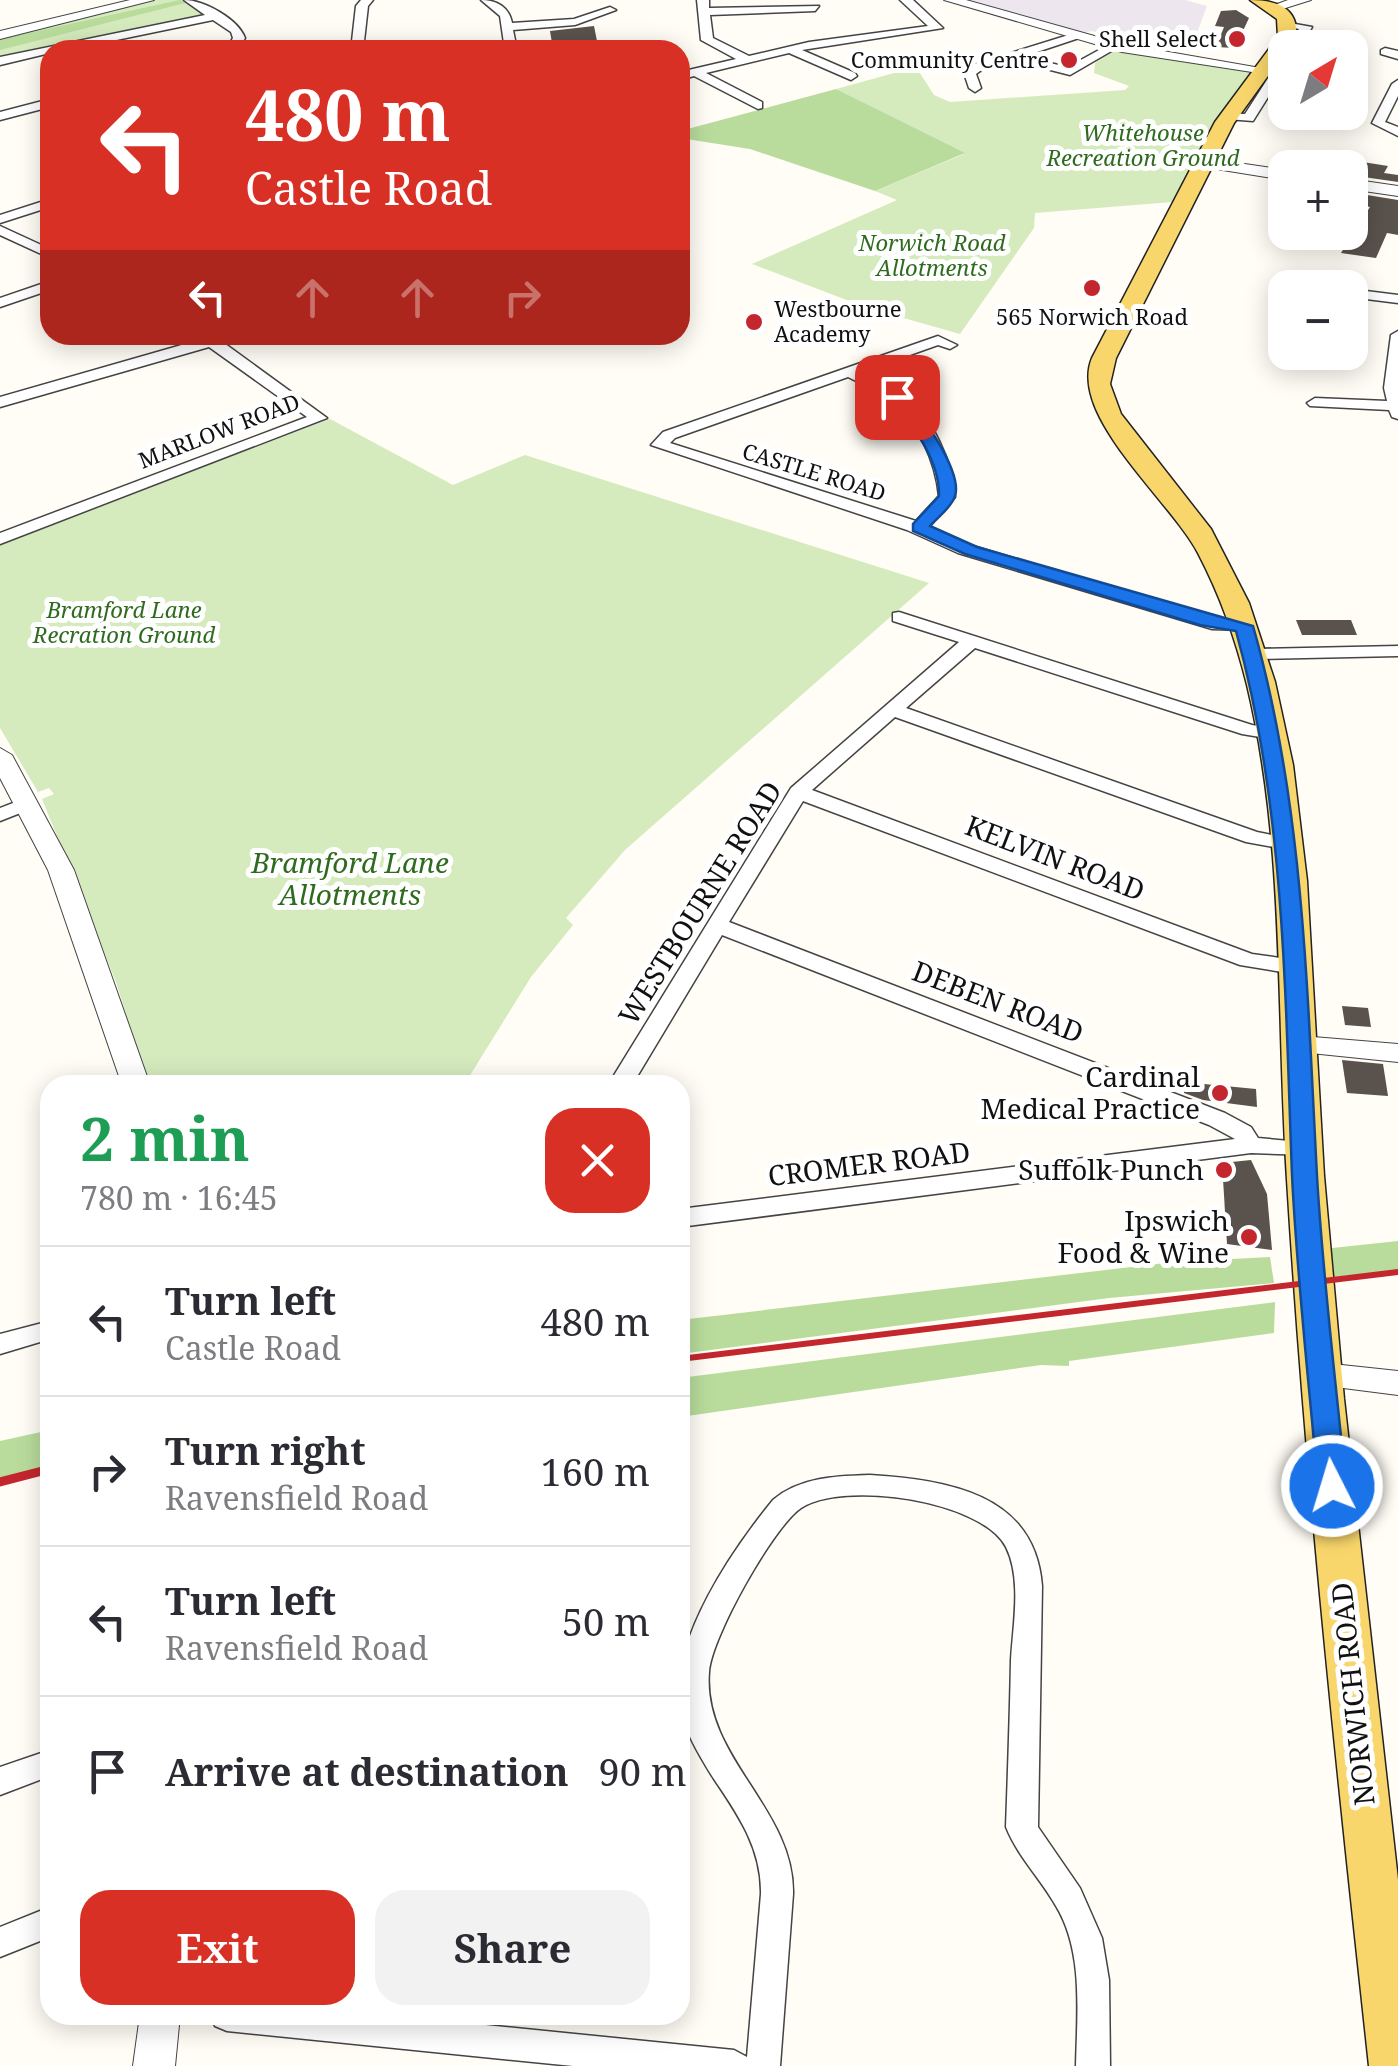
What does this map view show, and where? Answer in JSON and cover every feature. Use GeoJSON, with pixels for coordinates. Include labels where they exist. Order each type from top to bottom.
{"type":"FeatureCollection","features":[{"type":"Feature","properties":{"kind":"main road"},"geometry":{"type":"LineString","coordinates":[[1268,4],[1288,24]]}},
{"type":"Feature","properties":{"kind":"main road","name":"NORWICH ROAD"},"geometry":{"type":"LineString","coordinates":[[1288,24],[1283,46],[1226,127],[1100,364],[1098,386],[1110,414],[1199,532],[1249,640],[1272,732],[1294,967],[1303,1149],[1322,1375],[1351,1688],[1394,2066]]}},
{"type":"Feature","properties":{"kind":"street"},"geometry":{"type":"LineString","coordinates":[[0,35],[124,2],[147,0]]}},
{"type":"Feature","properties":{"kind":"street"},"geometry":{"type":"LineString","coordinates":[[190,0],[238,34],[236,40]]}},
{"type":"Feature","properties":{"kind":"street"},"geometry":{"type":"LineString","coordinates":[[358,40],[362,6],[367,0]]}},
{"type":"Feature","properties":{"kind":"street"},"geometry":{"type":"LineString","coordinates":[[488,0],[503,12],[509,40]]}},
{"type":"Feature","properties":{"kind":"street"},"geometry":{"type":"LineString","coordinates":[[690,74],[789,50],[928,31],[937,26],[906,0]]}},
{"type":"Feature","properties":{"kind":"street"},"geometry":{"type":"LineString","coordinates":[[951,0],[1114,46],[1265,70]]}},
{"type":"Feature","properties":{"kind":"street"},"geometry":{"type":"LineString","coordinates":[[1268,4],[1304,0]]}},
{"type":"Feature","properties":{"kind":"street"},"geometry":{"type":"LineString","coordinates":[[748,60],[708,40],[703,6],[815,8]]}},
{"type":"Feature","properties":{"kind":"street"},"geometry":{"type":"LineString","coordinates":[[508,27],[568,23],[612,9]]}},
{"type":"Feature","properties":{"kind":"street"},"geometry":{"type":"LineString","coordinates":[[99,40],[215,16]]}},
{"type":"Feature","properties":{"kind":"street"},"geometry":{"type":"LineString","coordinates":[[1288,24],[1306,27],[1304,30]]}},
{"type":"Feature","properties":{"kind":"street"},"geometry":{"type":"LineString","coordinates":[[975,88],[972,70],[1075,36]]}},
{"type":"Feature","properties":{"kind":"street"},"geometry":{"type":"LineString","coordinates":[[1013,58],[1061,72],[1082,68],[1114,46]]}},
{"type":"Feature","properties":{"kind":"street"},"geometry":{"type":"LineString","coordinates":[[789,50],[852,76]]}},
{"type":"Feature","properties":{"kind":"street"},"geometry":{"type":"LineString","coordinates":[[0,61],[40,52]]}},
{"type":"Feature","properties":{"kind":"street"},"geometry":{"type":"LineString","coordinates":[[696,73],[758,106]]}},
{"type":"Feature","properties":{"kind":"street"},"geometry":{"type":"LineString","coordinates":[[1398,84],[1378,123],[1398,132]]}},
{"type":"Feature","properties":{"kind":"street","name":"NORWICH ROAD"},"geometry":{"type":"LineString","coordinates":[[1226,127],[1249,118],[1268,88]]}},
{"type":"Feature","properties":{"kind":"street"},"geometry":{"type":"LineString","coordinates":[[3,112],[40,105]]}},
{"type":"Feature","properties":{"kind":"street"},"geometry":{"type":"LineString","coordinates":[[1226,127],[1268,160]]}},
{"type":"Feature","properties":{"kind":"street"},"geometry":{"type":"LineString","coordinates":[[1368,187],[1398,191]]}},
{"type":"Feature","properties":{"kind":"street"},"geometry":{"type":"LineString","coordinates":[[0,220],[40,198]]}},
{"type":"Feature","properties":{"kind":"street"},"geometry":{"type":"LineString","coordinates":[[0,209],[40,204]]}},
{"type":"Feature","properties":{"kind":"street"},"geometry":{"type":"LineString","coordinates":[[0,230],[40,249]]}},
{"type":"Feature","properties":{"kind":"street"},"geometry":{"type":"LineString","coordinates":[[0,303],[40,289]]}},
{"type":"Feature","properties":{"kind":"street"},"geometry":{"type":"LineString","coordinates":[[1368,295],[1398,299]]}},
{"type":"Feature","properties":{"kind":"street"},"geometry":{"type":"LineString","coordinates":[[1315,403],[1397,410],[1392,388],[1398,335]]}},
{"type":"Feature","properties":{"kind":"street"},"geometry":{"type":"LineString","coordinates":[[848,371],[938,340],[950,345]]}},
{"type":"Feature","properties":{"kind":"street"},"geometry":{"type":"LineString","coordinates":[[0,402],[184,345]]}},
{"type":"Feature","properties":{"kind":"street","name":"MARLOW ROAD"},"geometry":{"type":"LineString","coordinates":[[0,539],[320,418],[217,345]]}},
{"type":"Feature","properties":{"kind":"street"},"geometry":{"type":"LineString","coordinates":[[848,371],[907,406],[945,470],[947,497],[919,528]]}},
{"type":"Feature","properties":{"kind":"street","name":"CASTLE ROAD"},"geometry":{"type":"LineString","coordinates":[[848,371],[669,435],[659,445],[919,528],[990,556],[1206,622],[1249,640],[1398,650]]}},
{"type":"Feature","properties":{"kind":"street"},"geometry":{"type":"LineString","coordinates":[[899,617],[1250,730],[1272,732]]}},
{"type":"Feature","properties":{"kind":"street","name":"WESTBOURNE ROAD"},"geometry":{"type":"LineString","coordinates":[[626,1075],[798,792],[973,640]]}},
{"type":"Feature","properties":{"kind":"street"},"geometry":{"type":"LineString","coordinates":[[893,710],[1253,838],[1284,843]]}},
{"type":"Feature","properties":{"kind":"street"},"geometry":{"type":"LineString","coordinates":[[0,755],[60,870],[132,1075]]}},
{"type":"Feature","properties":{"kind":"street","name":"KELVIN ROAD"},"geometry":{"type":"LineString","coordinates":[[798,792],[1248,960],[1294,967]]}},
{"type":"Feature","properties":{"kind":"street"},"geometry":{"type":"LineString","coordinates":[[0,815],[26,804]]}},
{"type":"Feature","properties":{"kind":"street","name":"DEBEN ROAD"},"geometry":{"type":"LineString","coordinates":[[717,925],[1217,1119],[1243,1134],[1251,1145]]}},
{"type":"Feature","properties":{"kind":"street"},"geometry":{"type":"LineString","coordinates":[[1300,1045],[1398,1053]]}},
{"type":"Feature","properties":{"kind":"street","name":"CROMER ROAD"},"geometry":{"type":"LineString","coordinates":[[690,1217],[1251,1145],[1303,1149]]}},
{"type":"Feature","properties":{"kind":"street"},"geometry":{"type":"LineString","coordinates":[[0,1344],[40,1333]]}},
{"type":"Feature","properties":{"kind":"street"},"geometry":{"type":"LineString","coordinates":[[1322,1375],[1398,1383]]}},
{"type":"Feature","properties":{"kind":"street"},"geometry":{"type":"LineString","coordinates":[[763,2066],[776,1866],[763,1830],[704,1740],[695,1701],[695,1671],[705,1634],[778,1512],[799,1496],[842,1487],[906,1489],[965,1502],[1005,1524],[1023,1554],[1028,1586],[1022,1827],[1031,1848],[1068,1897],[1088,1944],[1093,1972],[1093,2066]]}},
{"type":"Feature","properties":{"kind":"street"},"geometry":{"type":"LineString","coordinates":[[0,1781],[40,1767]]}},
{"type":"Feature","properties":{"kind":"street"},"geometry":{"type":"LineString","coordinates":[[0,1942],[40,1926]]}},
{"type":"Feature","properties":{"kind":"street"},"geometry":{"type":"LineString","coordinates":[[154,2066],[159,2025]]}},
{"type":"Feature","properties":{"kind":"street"},"geometry":{"type":"LineString","coordinates":[[415,2025],[734,2066]]}},
{"type":"Feature","properties":{"kind":"shaded area"},"geometry":{"type":"Polygon","coordinates":[[[951,0],[1185,0],[1207,6],[1190,52],[1091,31],[1075,36],[951,0]]]}},
{"type":"Feature","properties":{"kind":"green space"},"geometry":{"type":"Polygon","coordinates":[[[157,0],[185,0],[206,14],[90,40],[40,40],[40,51],[0,60],[0,37],[157,0]]]}},
{"type":"Feature","properties":{"kind":"green space"},"geometry":{"type":"Polygon","coordinates":[[[180,0],[185,3],[0,50],[0,39],[180,0]]]}},
{"type":"Feature","properties":{"kind":"green space"},"geometry":{"type":"Polygon","coordinates":[[[1117,49],[1265,70],[1185,201],[1035,213],[1034,228],[960,334],[865,307],[752,264],[897,200],[875,191],[964,154],[836,89],[916,67],[934,95],[950,102],[1125,90],[1129,86],[1094,73],[1095,63],[1117,49]]]}},
{"type":"Feature","properties":{"kind":"green space"},"geometry":{"type":"Polygon","coordinates":[[[836,89],[965,153],[875,191],[750,149],[690,140],[690,128],[836,89]]]}},
{"type":"Feature","properties":{"kind":"green space","name":"Bramford Lane Allotments"},"geometry":{"type":"Polygon","coordinates":[[[330,419],[453,485],[525,455],[929,583],[625,850],[566,918],[573,925],[531,977],[470,1075],[145,1075],[116,982],[42,799],[54,794],[49,788],[38,792],[0,728],[0,544],[330,419]]]}},
{"type":"Feature","properties":{"kind":"green space"},"geometry":{"type":"Polygon","coordinates":[[[1398,1241],[1398,1270],[1325,1278],[1323,1249],[1398,1241]]]}},
{"type":"Feature","properties":{"kind":"green space"},"geometry":{"type":"Polygon","coordinates":[[[1270,1257],[1274,1283],[1109,1298],[690,1353],[690,1319],[1174,1262],[1270,1257]]]}},
{"type":"Feature","properties":{"kind":"green space"},"geometry":{"type":"Polygon","coordinates":[[[1275,1302],[1274,1333],[1069,1361],[1069,1366],[1041,1365],[690,1416],[690,1377],[1275,1302]]]}},
{"type":"Feature","properties":{"kind":"green space"},"geometry":{"type":"Polygon","coordinates":[[[40,1432],[40,1469],[0,1479],[0,1441],[40,1432]]]}},
{"type":"Feature","properties":{"kind":"building"},"geometry":{"type":"Polygon","coordinates":[[[1236,10],[1249,18],[1235,48],[1216,47],[1224,27],[1215,26],[1221,11],[1236,10]]]}},
{"type":"Feature","properties":{"kind":"building"},"geometry":{"type":"Polygon","coordinates":[[[594,26],[597,40],[552,40],[550,31],[594,26]]]}},
{"type":"Feature","properties":{"kind":"building"},"geometry":{"type":"Polygon","coordinates":[[[1368,163],[1388,166],[1384,173],[1398,175],[1398,182],[1368,178],[1368,163]]]}},
{"type":"Feature","properties":{"kind":"building"},"geometry":{"type":"Polygon","coordinates":[[[1368,195],[1398,200],[1398,235],[1387,233],[1376,258],[1341,253],[1368,250],[1368,195]]]}},
{"type":"Feature","properties":{"kind":"building"},"geometry":{"type":"Polygon","coordinates":[[[1296,620],[1351,620],[1357,635],[1302,635],[1296,620]]]}},
{"type":"Feature","properties":{"kind":"building"},"geometry":{"type":"Polygon","coordinates":[[[1342,1006],[1368,1008],[1371,1027],[1345,1025],[1342,1006]]]}},
{"type":"Feature","properties":{"kind":"building"},"geometry":{"type":"Polygon","coordinates":[[[1342,1060],[1383,1064],[1388,1096],[1347,1093],[1342,1060]]]}},
{"type":"Feature","properties":{"kind":"building","name":"Cardinal Medical Practice"},"geometry":{"type":"Polygon","coordinates":[[[1183,1082],[1256,1089],[1257,1107],[1203,1100],[1184,1093],[1183,1082]]]}},
{"type":"Feature","properties":{"kind":"building"},"geometry":{"type":"Polygon","coordinates":[[[1251,1160],[1267,1194],[1272,1250],[1227,1244],[1222,1163],[1251,1160]]]}},
{"type":"Feature","properties":{"kind":"railway"},"geometry":{"type":"LineString","coordinates":[[690,1358],[1398,1272]]}},
{"type":"Feature","properties":{"kind":"railway"},"geometry":{"type":"LineString","coordinates":[[0,1482],[40,1472]]}},
{"type":"Feature","properties":{"kind":"place","name":"Shell Select"},"geometry":{"type":"Point","coordinates":[1237,39]}},
{"type":"Feature","properties":{"kind":"place","name":"Community Centre"},"geometry":{"type":"Point","coordinates":[1069,60]}},
{"type":"Feature","properties":{"kind":"place","name":"565 Norwich Road"},"geometry":{"type":"Point","coordinates":[1092,288]}},
{"type":"Feature","properties":{"kind":"place","name":"Westbourne Academy"},"geometry":{"type":"Point","coordinates":[754,322]}},
{"type":"Feature","properties":{"kind":"place","name":"Cardinal Medical Practice"},"geometry":{"type":"Point","coordinates":[1220,1093]}},
{"type":"Feature","properties":{"kind":"place","name":"Suffolk Punch"},"geometry":{"type":"Point","coordinates":[1224,1170]}},
{"type":"Feature","properties":{"kind":"place","name":"Ipswich Food & Wine"},"geometry":{"type":"Point","coordinates":[1249,1237]}},
{"type":"Feature","properties":{"kind":"route"},"geometry":{"type":"LineString","coordinates":[[897,397],[912,412],[948,477],[949,492],[944,503],[919,528],[971,551],[1206,622],[1244,626],[1268,712],[1279,786],[1300,1045],[1305,1179],[1332,1486]]}},
{"type":"Feature","properties":{"kind":"park label","name":"Whitehouse Recreation Ground"},"geometry":{"type":"Point","coordinates":[1143,146]}},
{"type":"Feature","properties":{"kind":"park label","name":"Norwich Road Allotments"},"geometry":{"type":"Point","coordinates":[932,256]}},
{"type":"Feature","properties":{"kind":"park label","name":"Bramford Lane Recration Ground"},"geometry":{"type":"Point","coordinates":[124,622]}}]}
